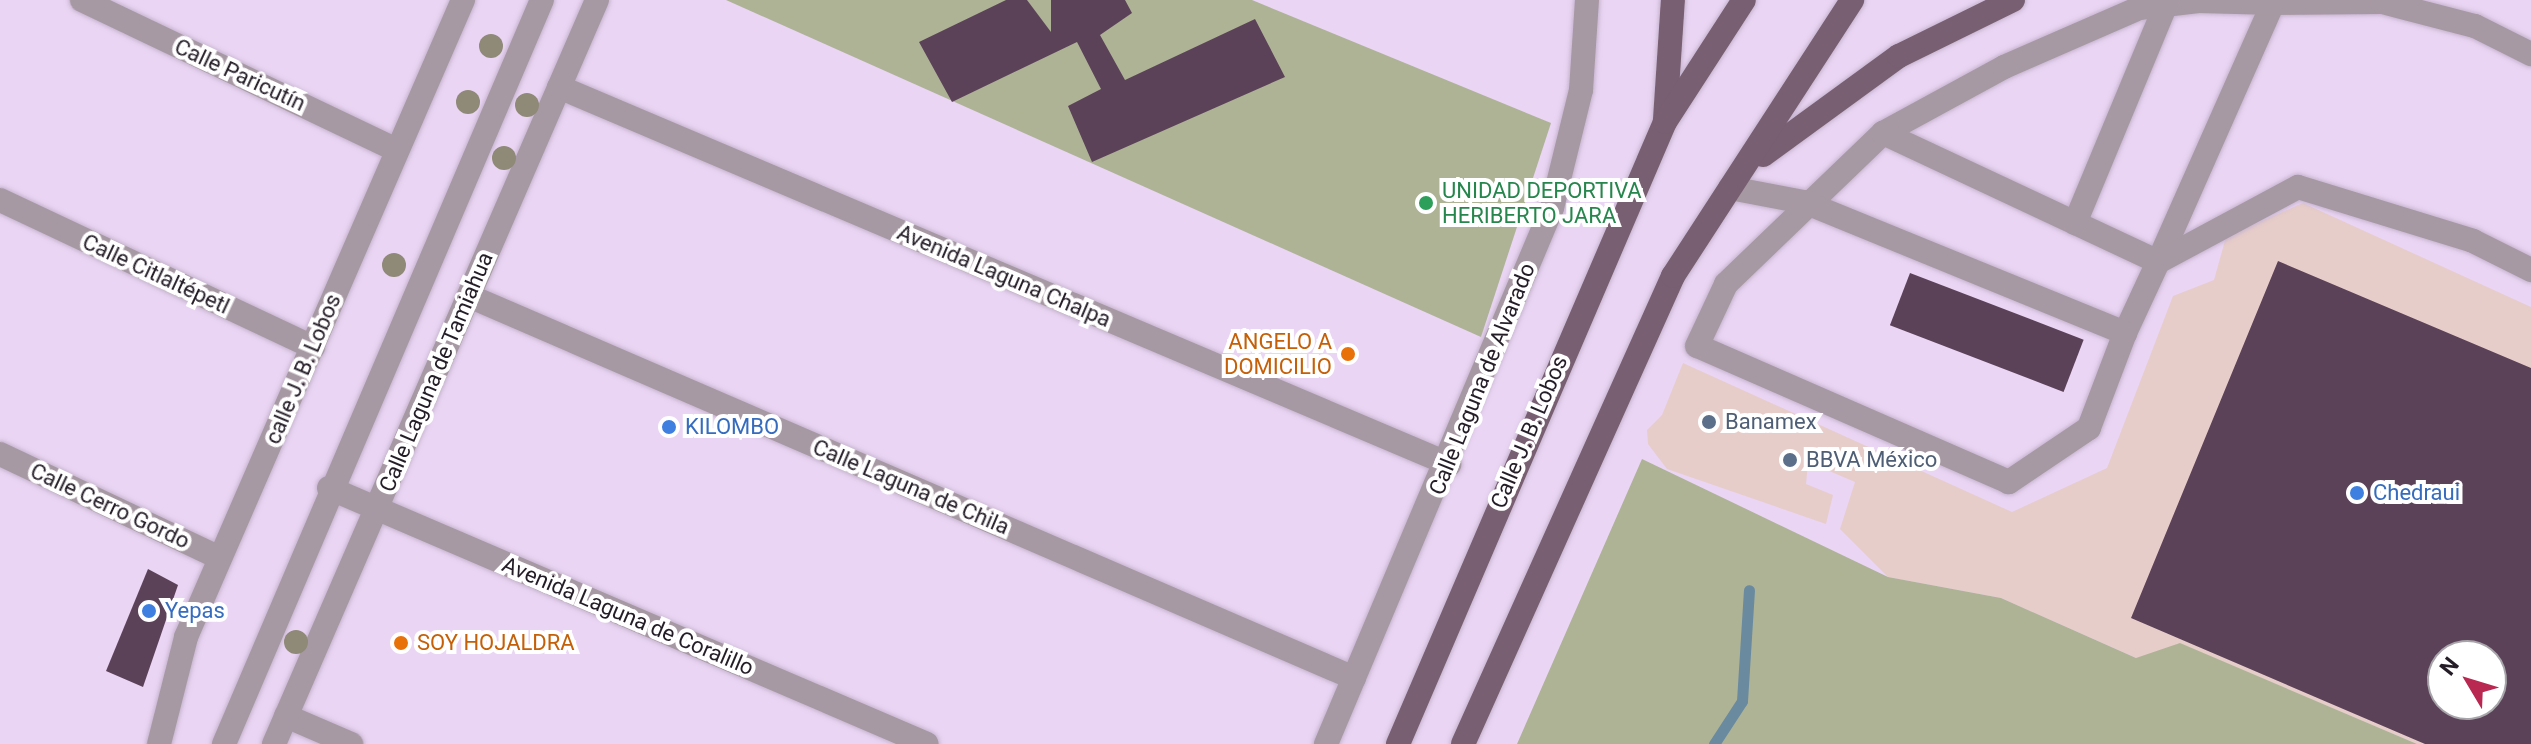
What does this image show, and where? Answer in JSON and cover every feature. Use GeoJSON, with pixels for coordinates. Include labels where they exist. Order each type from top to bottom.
{"type":"FeatureCollection","features":[{"type":"Feature","properties":{"kind":"main road"},"geometry":{"type":"LineString","coordinates":[[1665,122],[1673,0]]}},
{"type":"Feature","properties":{"kind":"main road"},"geometry":{"type":"LineString","coordinates":[[1665,122],[1744,0]]}},
{"type":"Feature","properties":{"kind":"main road"},"geometry":{"type":"LineString","coordinates":[[1463,744],[1623,377],[1673,276],[1852,0]]}},
{"type":"Feature","properties":{"kind":"main road"},"geometry":{"type":"LineString","coordinates":[[1730,188],[1840,93],[2013,0]]}},
{"type":"Feature","properties":{"kind":"main road","name":"Calle J. B. Lobos"},"geometry":{"type":"LineString","coordinates":[[1398,744],[1665,122]]}},
{"type":"Feature","properties":{"kind":"street","name":"Calle Paricutín"},"geometry":{"type":"LineString","coordinates":[[82,0],[397,150]]}},
{"type":"Feature","properties":{"kind":"street","name":"calle J. B. Lobos"},"geometry":{"type":"LineString","coordinates":[[159,744],[186,637],[463,0]]}},
{"type":"Feature","properties":{"kind":"street"},"geometry":{"type":"LineString","coordinates":[[224,744],[329,488],[542,0]]}},
{"type":"Feature","properties":{"kind":"street","name":"Calle Laguna de Tamiahua"},"geometry":{"type":"LineString","coordinates":[[274,744],[597,0]]}},
{"type":"Feature","properties":{"kind":"street","name":"Calle Laguna de Alvarado"},"geometry":{"type":"LineString","coordinates":[[1326,744],[1449,464],[1552,208],[1581,90],[1585,1]]}},
{"type":"Feature","properties":{"kind":"street"},"geometry":{"type":"LineString","coordinates":[[2274,2],[2125,333],[2089,428],[2009,482],[1697,346],[1726,284],[1804,202],[1883,133],[2053,44],[2139,8],[2169,2],[2274,2],[2382,2],[2475,26],[2531,54]]}},
{"type":"Feature","properties":{"kind":"street"},"geometry":{"type":"LineString","coordinates":[[2075,223],[2169,2]]}},
{"type":"Feature","properties":{"kind":"street","name":"Avenida Laguna Chalpa"},"geometry":{"type":"LineString","coordinates":[[559,87],[1449,464]]}},
{"type":"Feature","properties":{"kind":"street"},"geometry":{"type":"LineString","coordinates":[[1883,133],[2158,262]]}},
{"type":"Feature","properties":{"kind":"street"},"geometry":{"type":"LineString","coordinates":[[2158,262],[2298,187],[2473,241],[2531,270]]}},
{"type":"Feature","properties":{"kind":"street"},"geometry":{"type":"LineString","coordinates":[[1730,188],[1804,202],[2125,333]]}},
{"type":"Feature","properties":{"kind":"street","name":"Calle Citlaltépetl"},"geometry":{"type":"LineString","coordinates":[[0,200],[313,347]]}},
{"type":"Feature","properties":{"kind":"street","name":"Calle Laguna de Chila"},"geometry":{"type":"LineString","coordinates":[[469,296],[1354,678]]}},
{"type":"Feature","properties":{"kind":"street","name":"Calle Cerro Gordo"},"geometry":{"type":"LineString","coordinates":[[0,454],[220,558]]}},
{"type":"Feature","properties":{"kind":"street","name":"Avenida Laguna de Coralillo"},"geometry":{"type":"LineString","coordinates":[[329,488],[927,744]]}},
{"type":"Feature","properties":{"kind":"street"},"geometry":{"type":"LineString","coordinates":[[286,716],[351,744]]}},
{"type":"Feature","properties":{"kind":"shaded area"},"geometry":{"type":"Polygon","coordinates":[[[2303,203],[2531,307],[2531,744],[2417,744],[2181,644],[2161,669],[2001,598],[1888,577],[1840,529],[1855,482],[1808,462],[1806,484],[1833,495],[1826,524],[1667,469],[1648,444],[1647,430],[1662,415],[1683,363],[2012,512],[2107,468],[2173,296],[2214,280],[2226,237],[2303,203]]]}},
{"type":"Feature","properties":{"kind":"green space"},"geometry":{"type":"Polygon","coordinates":[[[726,0],[1252,0],[1551,123],[1481,337],[726,0]]]}},
{"type":"Feature","properties":{"kind":"green space"},"geometry":{"type":"Polygon","coordinates":[[[1642,459],[1888,577],[2001,598],[2136,658],[2180,643],[2417,744],[1517,744],[1642,459]]]}},
{"type":"Feature","properties":{"kind":"building"},"geometry":{"type":"Polygon","coordinates":[[[1006,0],[1027,0],[1051,32],[1051,0],[1125,0],[1132,13],[1100,35],[1125,80],[1255,19],[1285,77],[1092,162],[1068,106],[1101,89],[1077,42],[952,102],[919,42],[1006,0]]]}},
{"type":"Feature","properties":{"kind":"building","name":"Chedraui"},"geometry":{"type":"Polygon","coordinates":[[[2278,261],[2531,368],[2531,744],[2425,744],[2131,618],[2278,261]]]}},
{"type":"Feature","properties":{"kind":"building"},"geometry":{"type":"Polygon","coordinates":[[[1910,273],[2084,340],[2064,392],[1890,325],[1910,273]]]}},
{"type":"Feature","properties":{"kind":"building","name":"Yepas"},"geometry":{"type":"Polygon","coordinates":[[[148,569],[178,585],[143,687],[106,671],[148,569]]]}},
{"type":"Feature","properties":{"kind":"waterway"},"geometry":{"type":"LineString","coordinates":[[1714,744],[1742,701],[1749,590]]}},
{"type":"Feature","properties":{"kind":"place","name":"UNIDAD DEPORTIVA HERIBERTO JARA"},"geometry":{"type":"Point","coordinates":[1426,203]}},
{"type":"Feature","properties":{"kind":"place","name":"ANGELO A DOMICILIO"},"geometry":{"type":"Point","coordinates":[1348,354]}},
{"type":"Feature","properties":{"kind":"place","name":"Banamex"},"geometry":{"type":"Point","coordinates":[1709,422]}},
{"type":"Feature","properties":{"kind":"place","name":"KILOMBO"},"geometry":{"type":"Point","coordinates":[669,427]}},
{"type":"Feature","properties":{"kind":"place","name":"BBVA México"},"geometry":{"type":"Point","coordinates":[1790,460]}},
{"type":"Feature","properties":{"kind":"place","name":"Chedraui"},"geometry":{"type":"Point","coordinates":[2357,493]}},
{"type":"Feature","properties":{"kind":"place","name":"Yepas"},"geometry":{"type":"Point","coordinates":[149,611]}},
{"type":"Feature","properties":{"kind":"place","name":"SOY HOJALDRA"},"geometry":{"type":"Point","coordinates":[401,643]}}]}
